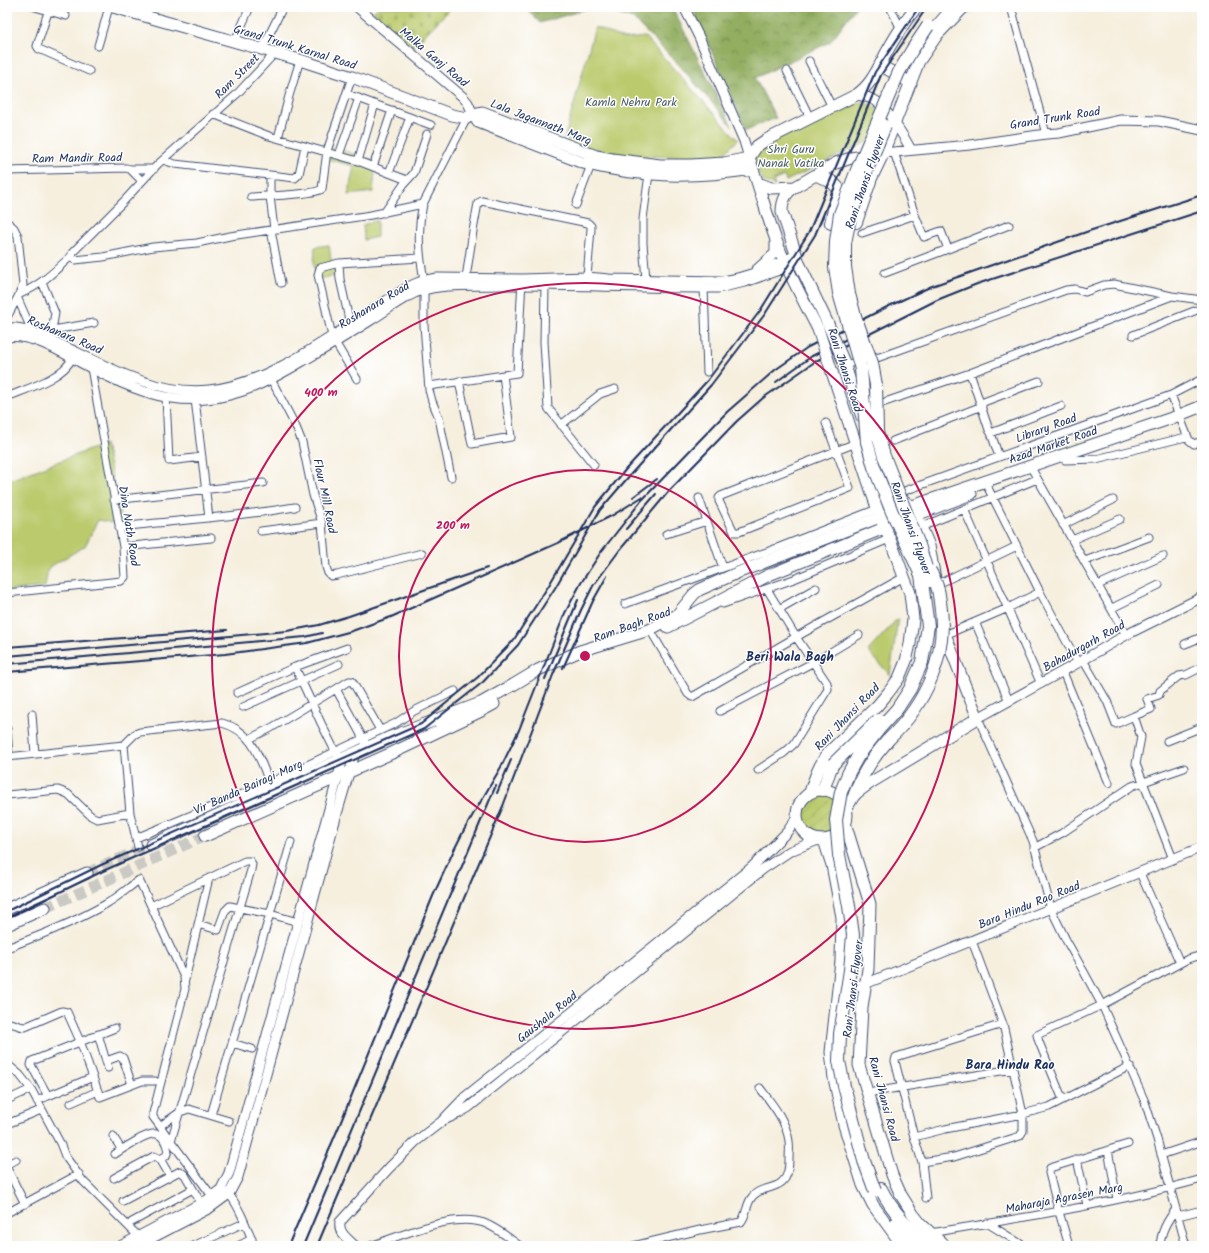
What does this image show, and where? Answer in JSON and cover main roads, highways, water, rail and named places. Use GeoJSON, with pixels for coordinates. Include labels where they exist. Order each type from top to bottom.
{"type":"FeatureCollection","features":[{"type":"Feature","properties":{"kind":"main road","name":"Grand Trunk Karnal Road"},"geometry":{"type":"LineString","coordinates":[[113,7],[276,52],[352,77],[436,110],[470,116]]}},
{"type":"Feature","properties":{"kind":"main road"},"geometry":{"type":"LineString","coordinates":[[749,158],[757,146],[776,134],[856,95],[866,88],[916,7]]}},
{"type":"Feature","properties":{"kind":"main road","name":"Rani Jhansi Flyover"},"geometry":{"type":"LineString","coordinates":[[856,335],[839,293],[835,267],[836,241],[840,214],[859,165],[899,72],[928,26],[945,7]]}},
{"type":"Feature","properties":{"kind":"main road","name":"Rani Jhansi Flyover"},"geometry":{"type":"LineString","coordinates":[[916,1246],[882,1206],[878,1190],[864,1161],[839,1062],[840,1034],[850,970],[853,935],[839,855],[836,820],[841,792],[858,756],[897,709],[910,689],[922,662],[928,626],[923,570],[892,512],[874,467],[867,442],[855,316],[849,294],[845,267],[845,243],[850,218],[868,167],[905,76],[933,30],[954,7]]}},
{"type":"Feature","properties":{"kind":"main road"},"geometry":{"type":"LineString","coordinates":[[817,175],[832,182],[838,188],[829,239],[832,292],[841,322],[856,335],[861,314],[853,276],[851,249],[860,208],[877,166],[888,152],[895,124],[919,61],[937,35],[964,7]]}},
{"type":"Feature","properties":{"kind":"main road"},"geometry":{"type":"LineString","coordinates":[[880,64],[911,83]]}},
{"type":"Feature","properties":{"kind":"main road","name":"Lala Jagannath Marg"},"geometry":{"type":"LineString","coordinates":[[470,116],[478,122],[597,163],[649,174],[687,176],[753,169]]}},
{"type":"Feature","properties":{"kind":"main road","name":"Grand Trunk Road"},"geometry":{"type":"LineString","coordinates":[[758,183],[772,188],[795,187],[836,163],[851,158],[888,152]]}},
{"type":"Feature","properties":{"kind":"main road","name":"Lala Jagannath Marg"},"geometry":{"type":"LineString","coordinates":[[597,163],[691,165],[724,163],[749,158]]}},
{"type":"Feature","properties":{"kind":"main road","name":"Rani Jhansi Road"},"geometry":{"type":"LineString","coordinates":[[749,158],[785,264],[818,329],[878,513],[910,593],[913,619],[906,661],[899,678],[877,706],[828,753],[816,772],[810,792]]}},
{"type":"Feature","properties":{"kind":"main road","name":"Rani Jhansi Road"},"geometry":{"type":"LineString","coordinates":[[795,187],[786,194],[782,204],[782,212],[798,259],[844,363],[873,447],[891,490],[914,511],[929,546],[944,632],[978,718],[883,775],[855,794]]}},
{"type":"Feature","properties":{"kind":"main road","name":"Azad Market Road"},"geometry":{"type":"LineString","coordinates":[[914,511],[991,492],[1035,475],[1065,460],[1180,419],[1202,406]]}},
{"type":"Feature","properties":{"kind":"main road","name":"Azad Market Road"},"geometry":{"type":"LineString","coordinates":[[914,511],[1180,419],[1202,414]]}},
{"type":"Feature","properties":{"kind":"main road","name":"Ram Bagh Road"},"geometry":{"type":"LineString","coordinates":[[205,836],[481,711],[536,678],[582,658],[652,633],[678,619],[694,594],[699,590],[878,513],[914,511]]}},
{"type":"Feature","properties":{"kind":"main road","name":"Ram Bagh Road"},"geometry":{"type":"LineString","coordinates":[[355,753],[366,742],[388,738],[481,703],[538,670],[580,651],[695,614],[769,575],[884,528],[914,511]]}},
{"type":"Feature","properties":{"kind":"main road"},"geometry":{"type":"LineString","coordinates":[[823,790],[833,764],[888,711],[907,681],[916,656],[920,617],[918,599],[923,570],[934,578],[939,592],[942,626],[940,652],[929,686],[922,698],[907,720],[872,759],[846,810]]}},
{"type":"Feature","properties":{"kind":"main road"},"geometry":{"type":"LineString","coordinates":[[737,573],[742,589]]}},
{"type":"Feature","properties":{"kind":"main road"},"geometry":{"type":"LineString","coordinates":[[913,619],[944,632]]}},
{"type":"Feature","properties":{"kind":"main road","name":"Vir Banda Bairagi Marg"},"geometry":{"type":"LineString","coordinates":[[151,845],[271,787],[340,757],[355,753]]}},
{"type":"Feature","properties":{"kind":"main road"},"geometry":{"type":"LineString","coordinates":[[823,790],[835,793],[841,798],[847,814],[843,829],[837,835],[829,839],[813,839],[806,835],[800,828],[796,812],[799,804],[810,792],[823,790]]}},
{"type":"Feature","properties":{"kind":"main road","name":"Rani Jhansi Road"},"geometry":{"type":"LineString","coordinates":[[845,823],[870,904],[868,968],[862,1007],[859,1065],[892,1175],[898,1189],[913,1214],[930,1233],[945,1246]]}},
{"type":"Feature","properties":{"kind":"main road"},"geometry":{"type":"LineString","coordinates":[[821,840],[832,865],[842,917],[841,961],[831,1052],[834,1078],[844,1125],[863,1185],[873,1205],[899,1242],[909,1246]]}},
{"type":"Feature","properties":{"kind":"main road"},"geometry":{"type":"LineString","coordinates":[[7,909],[87,873]]}},
{"type":"Feature","properties":{"kind":"main road"},"geometry":{"type":"LineString","coordinates":[[7,926],[46,908]]}},
{"type":"Feature","properties":{"kind":"main road","name":"Rani Jhansi Flyover"},"geometry":{"type":"LineString","coordinates":[[878,1190],[903,1221],[933,1246]]}},
{"type":"Feature","properties":{"kind":"tunnel"},"geometry":{"type":"LineString","coordinates":[[45,908],[205,836]]}},
{"type":"Feature","properties":{"kind":"tunnel"},"geometry":{"type":"LineString","coordinates":[[87,873],[151,845]]}},
{"type":"Feature","properties":{"kind":"railway"},"geometry":{"type":"LineString","coordinates":[[7,911],[101,865],[421,724],[478,677],[513,641],[549,585],[595,507],[626,469],[707,381],[760,311],[809,232],[875,72],[919,7]]}},
{"type":"Feature","properties":{"kind":"railway"},"geometry":{"type":"LineString","coordinates":[[7,918],[103,871],[424,729],[483,682],[518,645],[555,588],[600,510],[711,385],[765,314],[815,235],[881,75],[927,7]]}},
{"type":"Feature","properties":{"kind":"railway"},"geometry":{"type":"LineString","coordinates":[[288,1246],[340,1124],[433,896],[464,830],[501,767],[519,730],[565,613],[581,583],[601,552],[642,500],[727,412],[775,370],[808,347],[932,286],[1089,231],[1202,195]]}},
{"type":"Feature","properties":{"kind":"railway"},"geometry":{"type":"LineString","coordinates":[[317,1246],[503,806],[553,675],[581,610],[593,586],[619,551],[669,491],[737,421],[763,398],[816,361],[937,300],[977,284],[1202,211]]}},
{"type":"Feature","properties":{"kind":"railway"},"geometry":{"type":"LineString","coordinates":[[776,382],[812,356],[863,331]]}},
{"type":"Feature","properties":{"kind":"railway"},"geometry":{"type":"LineString","coordinates":[[633,497],[657,479]]}},
{"type":"Feature","properties":{"kind":"railway"},"geometry":{"type":"LineString","coordinates":[[626,529],[656,494]]}},
{"type":"Feature","properties":{"kind":"railway"},"geometry":{"type":"LineString","coordinates":[[7,672],[225,654],[307,643],[352,631],[391,617],[558,543],[613,515],[642,497]]}},
{"type":"Feature","properties":{"kind":"railway"},"geometry":{"type":"LineString","coordinates":[[7,656],[287,631],[319,625],[349,616],[487,568]]}},
{"type":"Feature","properties":{"kind":"railway"},"geometry":{"type":"LineString","coordinates":[[563,668],[593,601],[607,576]]}},
{"type":"Feature","properties":{"kind":"railway"},"geometry":{"type":"LineString","coordinates":[[545,679],[578,600]]}},
{"type":"Feature","properties":{"kind":"railway"},"geometry":{"type":"LineString","coordinates":[[7,647],[227,630]]}},
{"type":"Feature","properties":{"kind":"railway"},"geometry":{"type":"LineString","coordinates":[[7,664],[305,637],[322,633]]}},
{"type":"Feature","properties":{"kind":"railway"},"geometry":{"type":"LineString","coordinates":[[497,793],[511,760]]}},
{"type":"Feature","properties":{"kind":"railway"},"geometry":{"type":"LineString","coordinates":[[303,1246],[496,785]]}},
{"type":"Feature","properties":{"kind":"district","name":"Beri Wala Bagh"},"geometry":{"type":"Point","coordinates":[790,656]}},
{"type":"Feature","properties":{"kind":"district","name":"Bara Hindu Rao"},"geometry":{"type":"Point","coordinates":[1010,1064]}},
{"type":"Feature","properties":{"kind":"park label","name":"Kamla Nehru Park"},"geometry":{"type":"Point","coordinates":[631,102]}},
{"type":"Feature","properties":{"kind":"park label","name":"Shri Guru Nanak Vatika"},"geometry":{"type":"Point","coordinates":[791,156]}}]}
